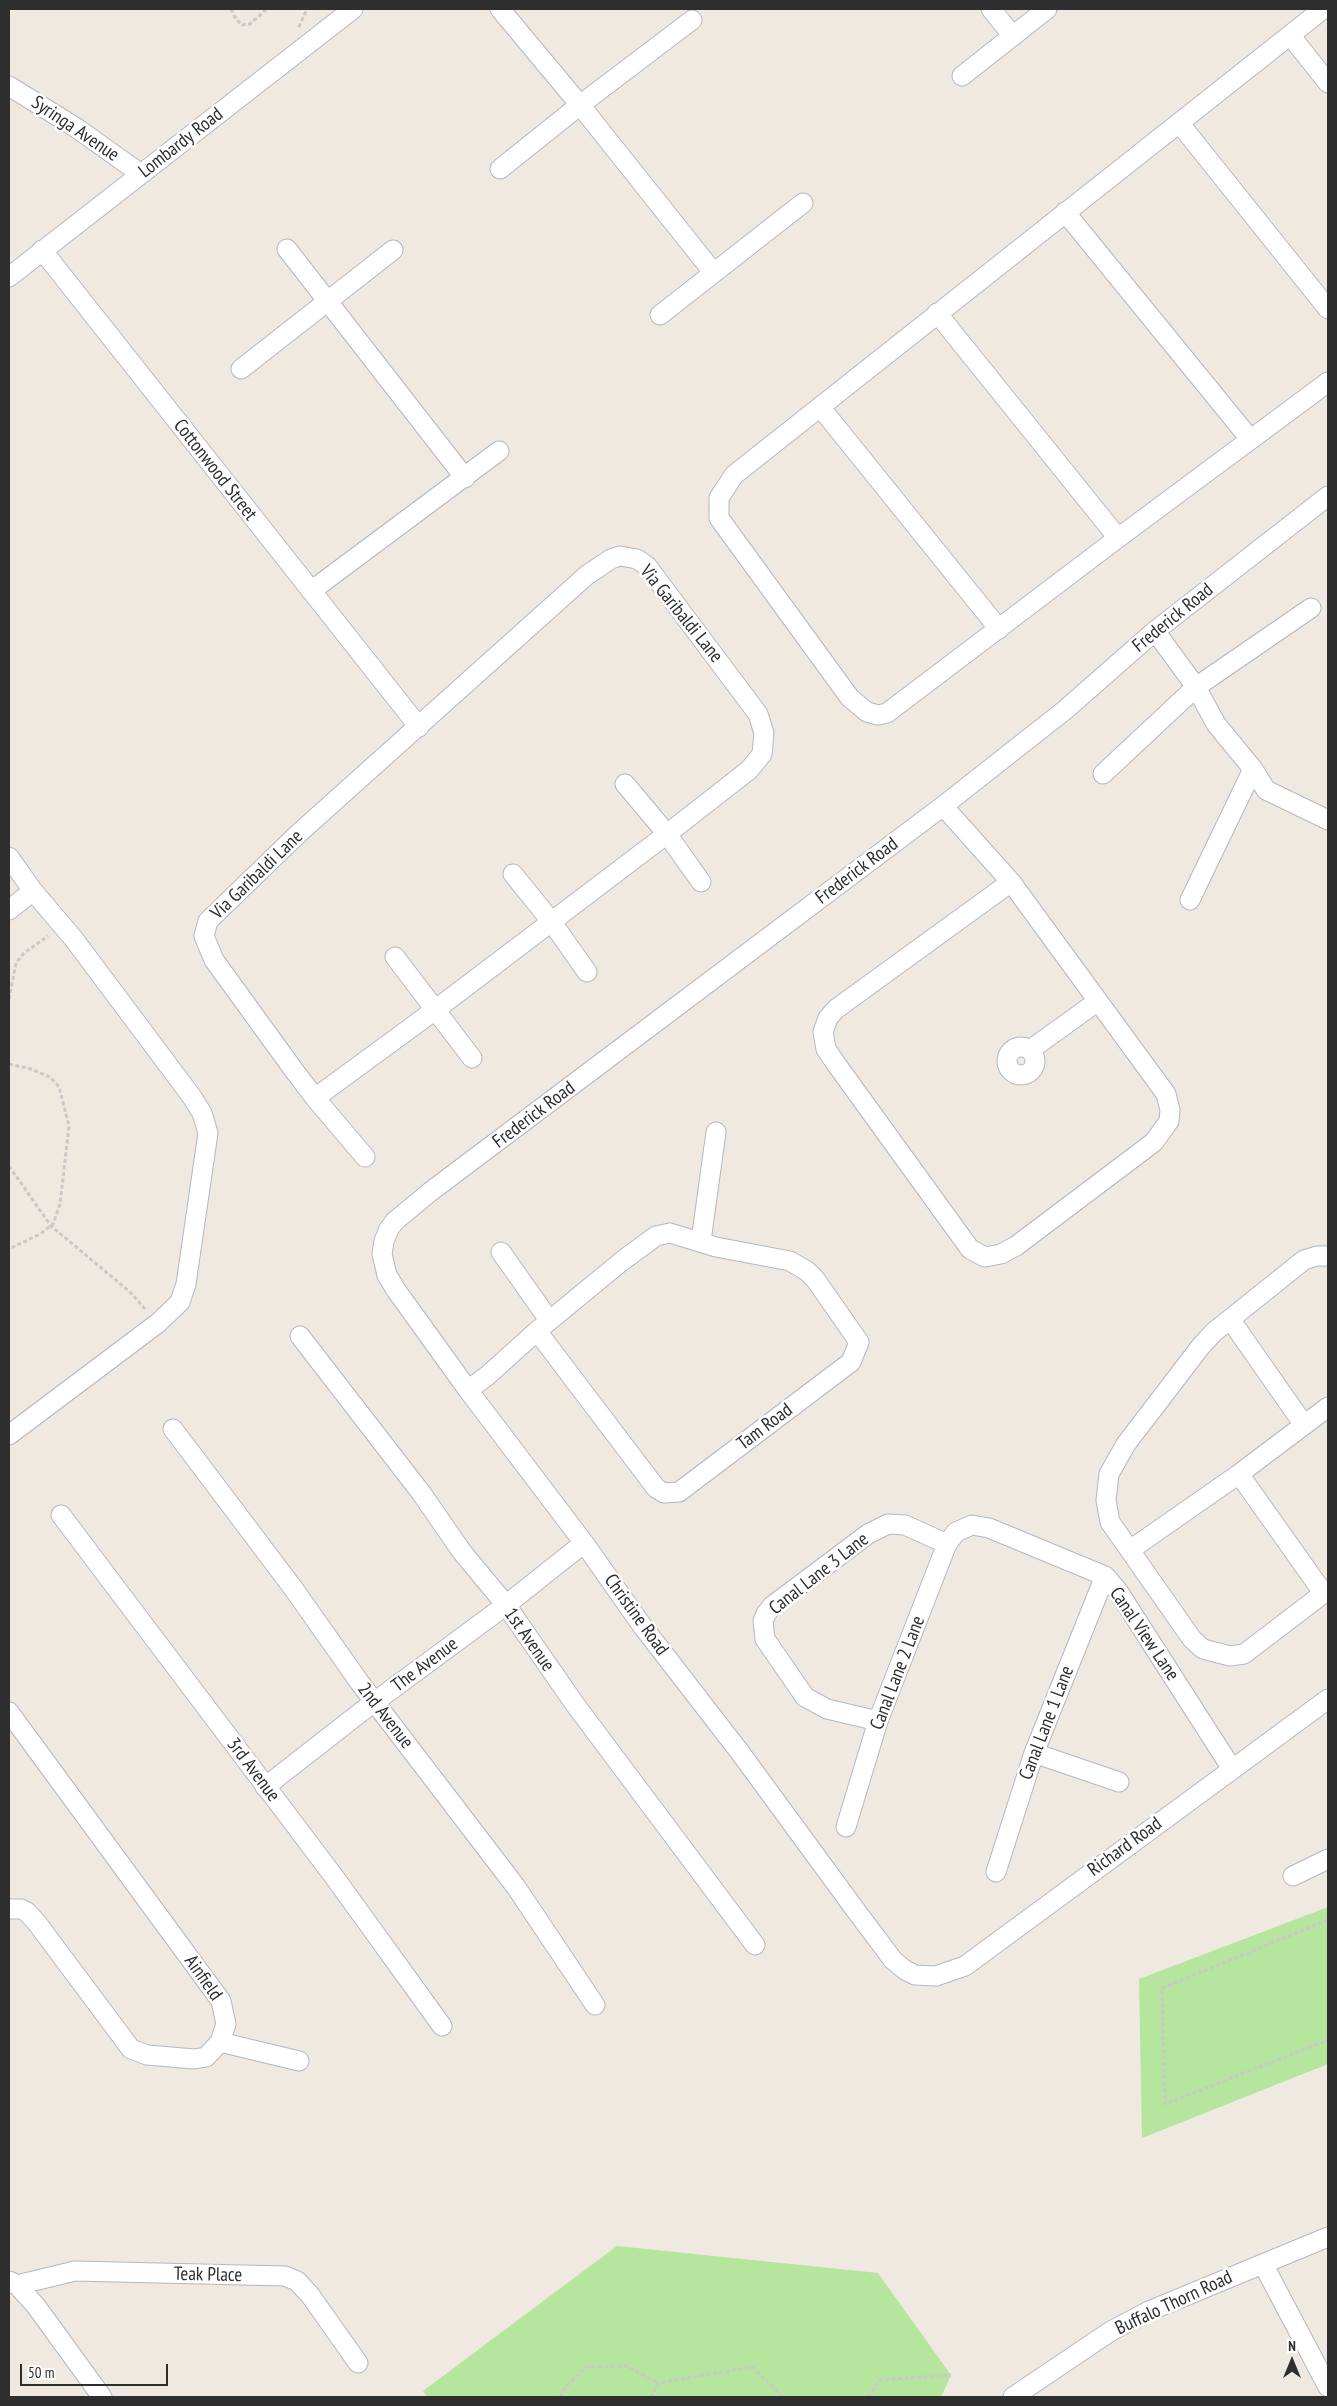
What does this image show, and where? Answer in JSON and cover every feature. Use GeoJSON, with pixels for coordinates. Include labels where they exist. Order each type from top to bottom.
{"type":"FeatureCollection","features":[{"type":"Feature","properties":{"kind":"street","name":"Lombardy Road"},"geometry":{"type":"LineString","coordinates":[[9,277],[353,9]]}},
{"type":"Feature","properties":{"kind":"street"},"geometry":{"type":"LineString","coordinates":[[500,9],[580,105],[713,272]]}},
{"type":"Feature","properties":{"kind":"street"},"geometry":{"type":"LineString","coordinates":[[991,9],[1012,35]]}},
{"type":"Feature","properties":{"kind":"street"},"geometry":{"type":"LineString","coordinates":[[962,76],[1047,9]]}},
{"type":"Feature","properties":{"kind":"street"},"geometry":{"type":"LineString","coordinates":[[1324,9],[734,475],[719,498],[717,508],[728,532],[850,698],[867,712],[878,715],[887,713],[1328,382]]}},
{"type":"Feature","properties":{"kind":"street"},"geometry":{"type":"LineString","coordinates":[[500,169],[580,105],[692,20]]}},
{"type":"Feature","properties":{"kind":"street"},"geometry":{"type":"LineString","coordinates":[[1290,35],[1328,83]]}},
{"type":"Feature","properties":{"kind":"street","name":"Syringa Avenue"},"geometry":{"type":"LineString","coordinates":[[9,86],[78,129],[141,174]]}},
{"type":"Feature","properties":{"kind":"street"},"geometry":{"type":"LineString","coordinates":[[1180,124],[1328,309]]}},
{"type":"Feature","properties":{"kind":"street"},"geometry":{"type":"LineString","coordinates":[[660,315],[803,203]]}},
{"type":"Feature","properties":{"kind":"street"},"geometry":{"type":"LineString","coordinates":[[1065,212],[1250,440]]}},
{"type":"Feature","properties":{"kind":"street"},"geometry":{"type":"LineString","coordinates":[[287,248],[465,478]]}},
{"type":"Feature","properties":{"kind":"street","name":"Cottonwood Street"},"geometry":{"type":"LineString","coordinates":[[42,250],[387,689],[419,727]]}},
{"type":"Feature","properties":{"kind":"street"},"geometry":{"type":"LineString","coordinates":[[241,369],[393,250]]}},
{"type":"Feature","properties":{"kind":"street"},"geometry":{"type":"LineString","coordinates":[[938,313],[1118,538]]}},
{"type":"Feature","properties":{"kind":"street"},"geometry":{"type":"LineString","coordinates":[[821,408],[999,629]]}},
{"type":"Feature","properties":{"kind":"street"},"geometry":{"type":"LineString","coordinates":[[311,591],[499,451]]}},
{"type":"Feature","properties":{"kind":"street","name":"Frederick Road"},"geometry":{"type":"LineString","coordinates":[[384,1240],[395,1221],[430,1192],[943,806],[1065,710],[1155,631],[1328,496]]}},
{"type":"Feature","properties":{"kind":"street","name":"Via Garibaldi Lane"},"geometry":{"type":"LineString","coordinates":[[315,1098],[435,1010],[667,834],[756,762],[762,754],[764,733],[758,714],[647,566],[637,559],[620,556],[587,575],[214,912],[205,927],[206,945],[214,960],[315,1098],[365,1157]]}},
{"type":"Feature","properties":{"kind":"street"},"geometry":{"type":"LineString","coordinates":[[1103,774],[1196,687],[1311,608]]}},
{"type":"Feature","properties":{"kind":"street"},"geometry":{"type":"LineString","coordinates":[[1155,631],[1196,687],[1216,724],[1253,769],[1266,790],[1328,820]]}},
{"type":"Feature","properties":{"kind":"street"},"geometry":{"type":"LineString","coordinates":[[1190,900],[1253,769]]}},
{"type":"Feature","properties":{"kind":"street"},"geometry":{"type":"LineString","coordinates":[[625,784],[667,834],[702,882]]}},
{"type":"Feature","properties":{"kind":"street"},"geometry":{"type":"LineString","coordinates":[[943,806],[1011,882],[1166,1094],[1170,1110],[1169,1121],[1154,1142],[1016,1246],[992,1258],[978,1255],[970,1249],[826,1049],[823,1032],[828,1018],[836,1009],[1011,882]]}},
{"type":"Feature","properties":{"kind":"street"},"geometry":{"type":"LineString","coordinates":[[9,857],[33,891],[63,926],[192,1097],[207,1124],[206,1144],[183,1295],[174,1310],[9,1435]]}},
{"type":"Feature","properties":{"kind":"street"},"geometry":{"type":"LineString","coordinates":[[513,874],[551,921],[587,972]]}},
{"type":"Feature","properties":{"kind":"street"},"geometry":{"type":"LineString","coordinates":[[9,910],[33,891]]}},
{"type":"Feature","properties":{"kind":"street"},"geometry":{"type":"LineString","coordinates":[[395,957],[472,1058]]}},
{"type":"Feature","properties":{"kind":"street"},"geometry":{"type":"LineString","coordinates":[[1030,1050],[1098,1001]]}},
{"type":"Feature","properties":{"kind":"street"},"geometry":{"type":"LineString","coordinates":[[701,1240],[716,1132]]}},
{"type":"Feature","properties":{"kind":"street","name":"Tam Road"},"geometry":{"type":"LineString","coordinates":[[468,1390],[487,1376],[543,1326],[607,1273],[656,1236],[670,1233],[701,1240],[716,1247],[790,1261],[807,1271],[815,1279],[859,1342],[851,1362],[679,1492],[664,1493],[656,1488],[543,1326],[501,1252]]}},
{"type":"Feature","properties":{"kind":"street","name":"Christine Road"},"geometry":{"type":"LineString","coordinates":[[384,1240],[382,1254],[387,1275],[468,1390],[584,1543],[643,1627],[739,1751],[893,1960],[905,1970],[915,1975]]}},
{"type":"Feature","properties":{"kind":"street"},"geometry":{"type":"LineString","coordinates":[[1239,1474],[1326,1592],[1254,1648],[1244,1654],[1230,1656],[1198,1646],[1110,1522],[1106,1500],[1109,1474],[1126,1444],[1201,1346],[1230,1319],[1304,1260],[1317,1256],[1328,1256]]}},
{"type":"Feature","properties":{"kind":"street"},"geometry":{"type":"LineString","coordinates":[[1230,1319],[1304,1425]]}},
{"type":"Feature","properties":{"kind":"street","name":"1st Avenue"},"geometry":{"type":"LineString","coordinates":[[300,1336],[422,1494],[462,1552],[506,1606],[580,1711],[755,1945]]}},
{"type":"Feature","properties":{"kind":"street"},"geometry":{"type":"LineString","coordinates":[[1130,1550],[1239,1474],[1328,1406]]}},
{"type":"Feature","properties":{"kind":"street","name":"2nd Avenue"},"geometry":{"type":"LineString","coordinates":[[173,1429],[293,1588],[374,1702],[516,1886],[595,2005]]}},
{"type":"Feature","properties":{"kind":"street","name":"3rd Avenue"},"geometry":{"type":"LineString","coordinates":[[61,1515],[442,2026]]}},
{"type":"Feature","properties":{"kind":"street","name":"Canal Lane 3 Lane"},"geometry":{"type":"LineString","coordinates":[[878,1721],[827,1709],[805,1697],[765,1639],[763,1622],[766,1614],[772,1606],[868,1534],[888,1524],[905,1524],[948,1544]]}},
{"type":"Feature","properties":{"kind":"street","name":"Canal View Lane"},"geometry":{"type":"LineString","coordinates":[[964,1527],[979,1525],[989,1528],[1105,1576],[1118,1591],[1232,1769]]}},
{"type":"Feature","properties":{"kind":"street","name":"Canal Lane 2 Lane"},"geometry":{"type":"LineString","coordinates":[[846,1827],[878,1721],[948,1544],[956,1532],[964,1527]]}},
{"type":"Feature","properties":{"kind":"street","name":"The Avenue"},"geometry":{"type":"LineString","coordinates":[[265,1787],[374,1702],[506,1606],[584,1543]]}},
{"type":"Feature","properties":{"kind":"street","name":"Canal Lane 1 Lane"},"geometry":{"type":"LineString","coordinates":[[996,1872],[1034,1753],[1105,1576]]}},
{"type":"Feature","properties":{"kind":"street","name":"Richard Road"},"geometry":{"type":"LineString","coordinates":[[915,1975],[936,1976],[965,1966],[1328,1699]]}},
{"type":"Feature","properties":{"kind":"street","name":"Ainfield"},"geometry":{"type":"LineString","coordinates":[[9,1712],[221,2001],[226,2024],[220,2042]]}},
{"type":"Feature","properties":{"kind":"street"},"geometry":{"type":"LineString","coordinates":[[1034,1753],[1119,1782]]}},
{"type":"Feature","properties":{"kind":"street"},"geometry":{"type":"LineString","coordinates":[[1293,1876],[1328,1859]]}},
{"type":"Feature","properties":{"kind":"street"},"geometry":{"type":"LineString","coordinates":[[9,1910],[21,1909],[27,1912],[37,1923],[131,2049],[147,2055],[194,2059],[206,2057],[220,2042],[298,2061]]}},
{"type":"Feature","properties":{"kind":"street","name":"Buffalo Thorn Road"},"geometry":{"type":"LineString","coordinates":[[1013,2397],[1112,2331],[1149,2311],[1328,2237]]}},
{"type":"Feature","properties":{"kind":"street"},"geometry":{"type":"LineString","coordinates":[[1263,2264],[1328,2386]]}},
{"type":"Feature","properties":{"kind":"street","name":"Teak Place"},"geometry":{"type":"LineString","coordinates":[[13,2283],[75,2271],[292,2278],[310,2294],[358,2363]]}},
{"type":"Feature","properties":{"kind":"street"},"geometry":{"type":"LineString","coordinates":[[13,2283],[36,2306],[102,2397]]}},
{"type":"Feature","properties":{"kind":"path"},"geometry":{"type":"LineString","coordinates":[[231,9],[236,19],[242,25],[250,24],[267,9]]}},
{"type":"Feature","properties":{"kind":"path"},"geometry":{"type":"LineString","coordinates":[[9,999],[16,963],[24,953],[63,926]]}},
{"type":"Feature","properties":{"kind":"path"},"geometry":{"type":"LineString","coordinates":[[9,1064],[31,1068],[50,1077],[59,1087],[66,1108],[69,1126],[60,1204],[51,1226],[40,1234],[9,1249]]}},
{"type":"Feature","properties":{"kind":"path"},"geometry":{"type":"LineString","coordinates":[[9,1166],[51,1226],[130,1292],[158,1323]]}},
{"type":"Feature","properties":{"kind":"path"},"geometry":{"type":"LineString","coordinates":[[1328,1920],[1162,1988],[1165,2104],[1328,2040]]}},
{"type":"Feature","properties":{"kind":"path"},"geometry":{"type":"LineString","coordinates":[[560,2397],[566,2386],[586,2367],[627,2366],[658,2383],[752,2367],[783,2397]]}},
{"type":"Feature","properties":{"kind":"path"},"geometry":{"type":"LineString","coordinates":[[868,2397],[880,2380],[951,2375]]}},
{"type":"Feature","properties":{"kind":"path"},"geometry":{"type":"LineString","coordinates":[[652,2397],[658,2383]]}},
{"type":"Feature","properties":{"kind":"green space"},"geometry":{"type":"Polygon","coordinates":[[[1328,1907],[1328,2064],[1142,2138],[1139,1979],[1328,1907]]]}},
{"type":"Feature","properties":{"kind":"green space"},"geometry":{"type":"Polygon","coordinates":[[[617,2246],[878,2273],[951,2375],[941,2397],[427,2397],[423,2391],[617,2246]]]}}]}
